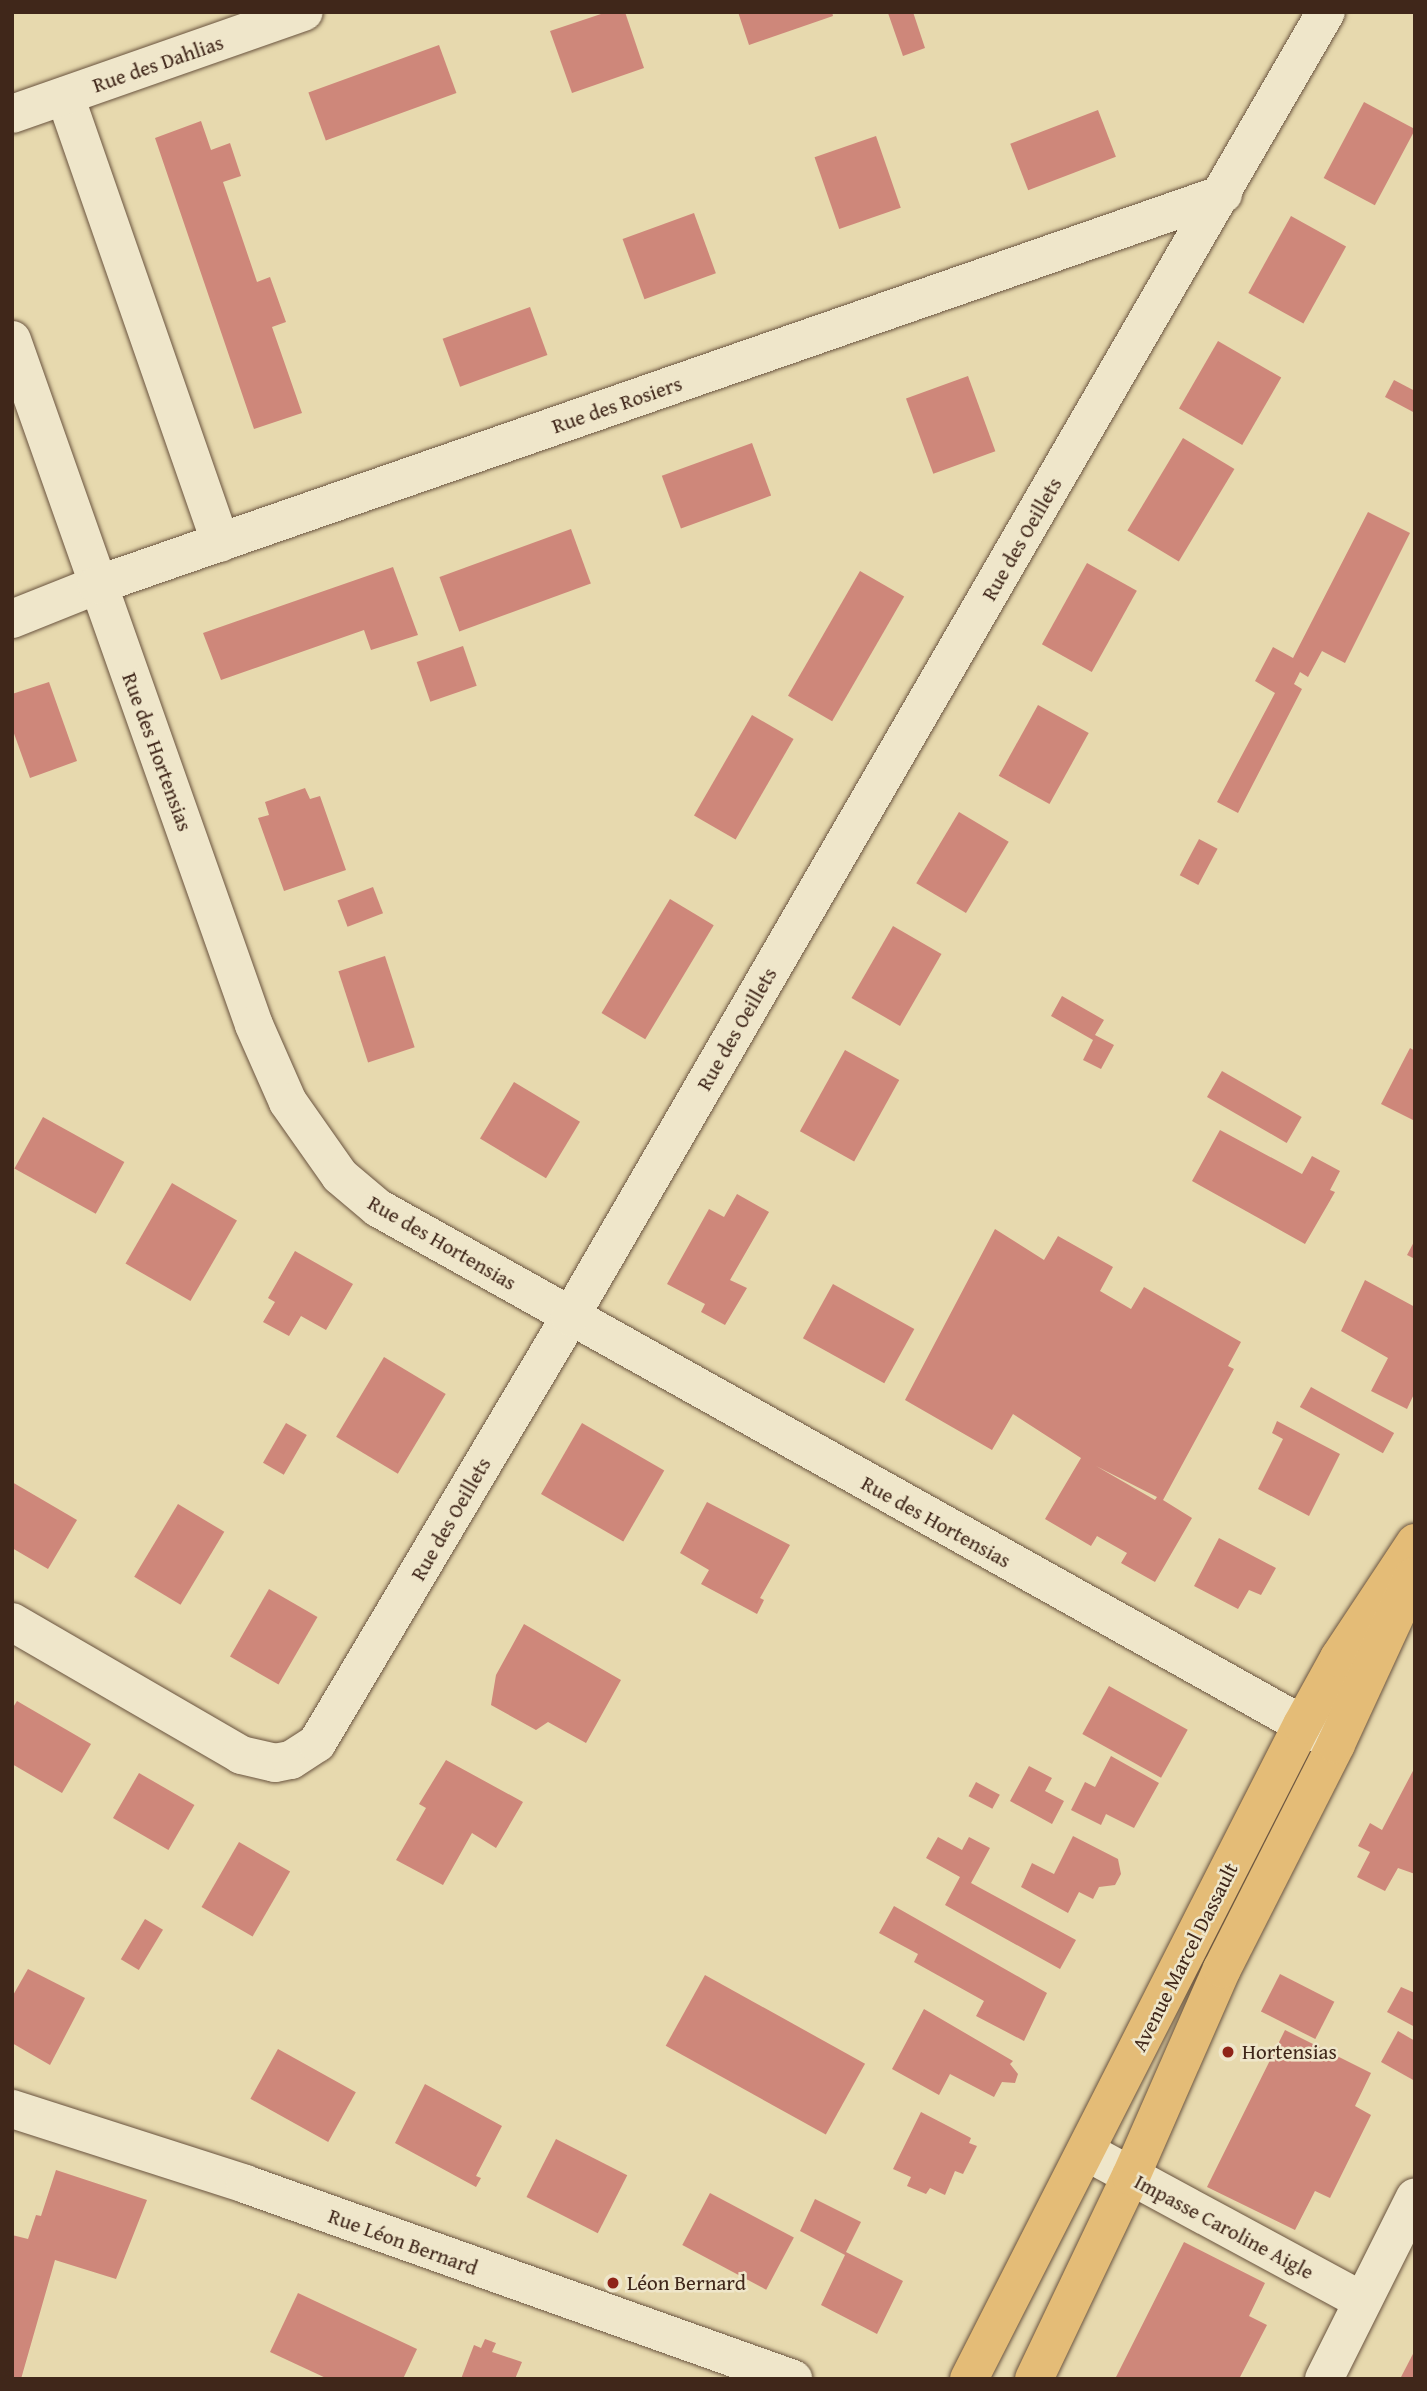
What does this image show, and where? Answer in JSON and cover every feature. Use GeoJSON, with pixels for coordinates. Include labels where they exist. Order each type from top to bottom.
{"type":"FeatureCollection","features":[{"type":"Feature","properties":{"kind":"main road","name":"Avenue Marcel Dassault"},"geometry":{"type":"LineString","coordinates":[[969,2379],[1087,2152],[1302,1725],[1339,1658],[1415,1543]]}},
{"type":"Feature","properties":{"kind":"main road","name":"Avenue Marcel Dassault"},"geometry":{"type":"LineString","coordinates":[[1034,2379],[1131,2176],[1222,1969],[1336,1744],[1415,1572]]}},
{"type":"Feature","properties":{"kind":"street","name":"Rue des Dahlias"},"geometry":{"type":"LineString","coordinates":[[12,114],[304,12]]}},
{"type":"Feature","properties":{"kind":"street","name":"Rue des Oeillets"},"geometry":{"type":"LineString","coordinates":[[12,1622],[241,1755],[275,1763],[304,1753],[330,1725],[1223,194],[1326,12]]}},
{"type":"Feature","properties":{"kind":"street"},"geometry":{"type":"LineString","coordinates":[[65,96],[221,543]]}},
{"type":"Feature","properties":{"kind":"street","name":"Rue des Rosiers"},"geometry":{"type":"LineString","coordinates":[[12,619],[97,585],[1223,194]]}},
{"type":"Feature","properties":{"kind":"street","name":"Rue des Hortensias"},"geometry":{"type":"LineString","coordinates":[[12,340],[254,1025],[302,1127],[357,1194],[570,1317],[1336,1744]]}},
{"type":"Feature","properties":{"kind":"street","name":"Rue Léon Bernard"},"geometry":{"type":"LineString","coordinates":[[12,2109],[245,2184],[793,2379]]}},
{"type":"Feature","properties":{"kind":"street","name":"Impasse Caroline Aigle"},"geometry":{"type":"LineString","coordinates":[[1087,2152],[1362,2301]]}},
{"type":"Feature","properties":{"kind":"street"},"geometry":{"type":"LineString","coordinates":[[1324,2379],[1415,2197]]}},
{"type":"Feature","properties":{"kind":"building"},"geometry":{"type":"Polygon","coordinates":[[[607,12],[625,12],[644,68],[572,93],[550,31],[607,12]]]}},
{"type":"Feature","properties":{"kind":"building"},"geometry":{"type":"Polygon","coordinates":[[[738,12],[832,12],[833,16],[749,45],[738,12]]]}},
{"type":"Feature","properties":{"kind":"building"},"geometry":{"type":"Polygon","coordinates":[[[913,12],[925,48],[903,56],[888,13],[913,12]]]}},
{"type":"Feature","properties":{"kind":"building"},"geometry":{"type":"Polygon","coordinates":[[[439,45],[456,93],[326,140],[308,93],[439,45]]]}},
{"type":"Feature","properties":{"kind":"building"},"geometry":{"type":"Polygon","coordinates":[[[1364,102],[1415,129],[1375,205],[1324,178],[1364,102]]]}},
{"type":"Feature","properties":{"kind":"building"},"geometry":{"type":"Polygon","coordinates":[[[1098,110],[1116,157],[1028,190],[1010,144],[1098,110]]]}},
{"type":"Feature","properties":{"kind":"building"},"geometry":{"type":"Polygon","coordinates":[[[201,121],[211,150],[230,143],[241,176],[223,182],[257,282],[270,277],[286,322],[272,327],[302,413],[254,429],[155,138],[201,121]]]}},
{"type":"Feature","properties":{"kind":"building"},"geometry":{"type":"Polygon","coordinates":[[[876,136],[901,208],[839,229],[815,157],[876,136]]]}},
{"type":"Feature","properties":{"kind":"building"},"geometry":{"type":"Polygon","coordinates":[[[694,213],[716,273],[644,299],[623,239],[694,213]]]}},
{"type":"Feature","properties":{"kind":"building"},"geometry":{"type":"Polygon","coordinates":[[[1291,216],[1346,247],[1303,324],[1248,293],[1291,216]]]}},
{"type":"Feature","properties":{"kind":"building"},"geometry":{"type":"Polygon","coordinates":[[[530,307],[547,355],[460,387],[443,339],[530,307]]]}},
{"type":"Feature","properties":{"kind":"building"},"geometry":{"type":"Polygon","coordinates":[[[1218,341],[1281,378],[1242,445],[1179,409],[1218,341]]]}},
{"type":"Feature","properties":{"kind":"building"},"geometry":{"type":"Polygon","coordinates":[[[968,376],[995,451],[933,474],[906,399],[968,376]]]}},
{"type":"Feature","properties":{"kind":"building"},"geometry":{"type":"Polygon","coordinates":[[[1394,380],[1415,391],[1415,413],[1385,397],[1394,380]]]}},
{"type":"Feature","properties":{"kind":"building"},"geometry":{"type":"Polygon","coordinates":[[[1183,438],[1234,469],[1179,561],[1127,531],[1183,438]]]}},
{"type":"Feature","properties":{"kind":"building"},"geometry":{"type":"Polygon","coordinates":[[[752,443],[771,496],[681,528],[662,476],[752,443]]]}},
{"type":"Feature","properties":{"kind":"building"},"geometry":{"type":"Polygon","coordinates":[[[1368,512],[1410,533],[1345,663],[1322,651],[1308,677],[1300,672],[1294,684],[1302,689],[1238,813],[1217,802],[1275,693],[1255,681],[1273,647],[1293,658],[1368,512]]]}},
{"type":"Feature","properties":{"kind":"building"},"geometry":{"type":"Polygon","coordinates":[[[571,529],[591,584],[459,631],[439,577],[571,529]]]}},
{"type":"Feature","properties":{"kind":"building"},"geometry":{"type":"Polygon","coordinates":[[[1087,563],[1137,591],[1092,672],[1042,644],[1087,563]]]}},
{"type":"Feature","properties":{"kind":"building"},"geometry":{"type":"Polygon","coordinates":[[[393,567],[418,635],[371,650],[364,630],[221,680],[203,633],[393,567]]]}},
{"type":"Feature","properties":{"kind":"building"},"geometry":{"type":"Polygon","coordinates":[[[860,571],[904,596],[832,721],[788,696],[860,571]]]}},
{"type":"Feature","properties":{"kind":"building"},"geometry":{"type":"Polygon","coordinates":[[[463,646],[477,686],[430,702],[417,662],[463,646]]]}},
{"type":"Feature","properties":{"kind":"building"},"geometry":{"type":"Polygon","coordinates":[[[49,682],[77,761],[30,778],[12,728],[12,694],[49,682]]]}},
{"type":"Feature","properties":{"kind":"building"},"geometry":{"type":"Polygon","coordinates":[[[1038,705],[1089,733],[1049,804],[999,776],[1038,705]]]}},
{"type":"Feature","properties":{"kind":"building"},"geometry":{"type":"Polygon","coordinates":[[[752,715],[794,739],[736,839],[694,815],[752,715]]]}},
{"type":"Feature","properties":{"kind":"building"},"geometry":{"type":"Polygon","coordinates":[[[305,788],[310,799],[320,796],[346,870],[284,891],[258,818],[269,815],[265,802],[305,788]]]}},
{"type":"Feature","properties":{"kind":"building"},"geometry":{"type":"Polygon","coordinates":[[[959,812],[1009,842],[966,913],[916,883],[959,812]]]}},
{"type":"Feature","properties":{"kind":"building"},"geometry":{"type":"Polygon","coordinates":[[[1199,839],[1218,849],[1198,885],[1180,875],[1199,839]]]}},
{"type":"Feature","properties":{"kind":"building"},"geometry":{"type":"Polygon","coordinates":[[[373,887],[383,913],[348,927],[338,901],[373,887]]]}},
{"type":"Feature","properties":{"kind":"building"},"geometry":{"type":"Polygon","coordinates":[[[670,899],[714,925],[645,1039],[601,1013],[670,899]]]}},
{"type":"Feature","properties":{"kind":"building"},"geometry":{"type":"Polygon","coordinates":[[[893,926],[941,954],[900,1026],[852,998],[893,926]]]}},
{"type":"Feature","properties":{"kind":"building"},"geometry":{"type":"Polygon","coordinates":[[[385,956],[415,1047],[368,1062],[338,971],[385,956]]]}},
{"type":"Feature","properties":{"kind":"building"},"geometry":{"type":"Polygon","coordinates":[[[1062,996],[1104,1020],[1095,1035],[1114,1045],[1101,1069],[1083,1060],[1093,1040],[1051,1016],[1062,996]]]}},
{"type":"Feature","properties":{"kind":"building"},"geometry":{"type":"Polygon","coordinates":[[[1410,1048],[1415,1051],[1415,1121],[1381,1104],[1410,1048]]]}},
{"type":"Feature","properties":{"kind":"building"},"geometry":{"type":"Polygon","coordinates":[[[845,1050],[899,1080],[854,1161],[800,1131],[845,1050]]]}},
{"type":"Feature","properties":{"kind":"building"},"geometry":{"type":"Polygon","coordinates":[[[1222,1071],[1302,1117],[1287,1143],[1207,1097],[1222,1071]]]}},
{"type":"Feature","properties":{"kind":"building"},"geometry":{"type":"Polygon","coordinates":[[[514,1082],[580,1122],[546,1178],[480,1139],[514,1082]]]}},
{"type":"Feature","properties":{"kind":"building"},"geometry":{"type":"Polygon","coordinates":[[[43,1117],[124,1162],[96,1214],[14,1169],[43,1117]]]}},
{"type":"Feature","properties":{"kind":"building"},"geometry":{"type":"Polygon","coordinates":[[[1220,1130],[1302,1174],[1312,1156],[1340,1171],[1330,1190],[1335,1192],[1305,1244],[1192,1181],[1220,1130]]]}},
{"type":"Feature","properties":{"kind":"building"},"geometry":{"type":"Polygon","coordinates":[[[172,1183],[237,1220],[190,1301],[126,1264],[172,1183]]]}},
{"type":"Feature","properties":{"kind":"building"},"geometry":{"type":"Polygon","coordinates":[[[737,1194],[769,1212],[730,1280],[747,1288],[725,1325],[701,1312],[705,1304],[667,1284],[709,1209],[724,1217],[737,1194]]]}},
{"type":"Feature","properties":{"kind":"building"},"geometry":{"type":"Polygon","coordinates":[[[995,1229],[1044,1260],[1058,1236],[1113,1267],[1100,1291],[1131,1309],[1144,1287],[1241,1342],[1228,1366],[1234,1369],[1163,1500],[1192,1518],[1155,1582],[1121,1563],[1127,1553],[1097,1536],[1091,1546],[1045,1519],[1081,1458],[1013,1414],[992,1450],[905,1400],[995,1229]],[[1096,1466],[1155,1500],[1157,1497],[1096,1466]]]}},
{"type":"Feature","properties":{"kind":"building"},"geometry":{"type":"Polygon","coordinates":[[[1415,1240],[1415,1259],[1407,1255],[1415,1240]]]}},
{"type":"Feature","properties":{"kind":"building"},"geometry":{"type":"Polygon","coordinates":[[[295,1251],[353,1284],[326,1330],[301,1316],[289,1336],[263,1322],[275,1302],[268,1298],[295,1251]]]}},
{"type":"Feature","properties":{"kind":"building"},"geometry":{"type":"Polygon","coordinates":[[[1365,1280],[1415,1307],[1415,1392],[1407,1409],[1371,1391],[1388,1358],[1341,1331],[1365,1280]]]}},
{"type":"Feature","properties":{"kind":"building"},"geometry":{"type":"Polygon","coordinates":[[[833,1284],[914,1329],[884,1383],[803,1338],[833,1284]]]}},
{"type":"Feature","properties":{"kind":"building"},"geometry":{"type":"Polygon","coordinates":[[[384,1357],[446,1394],[398,1474],[336,1437],[384,1357]]]}},
{"type":"Feature","properties":{"kind":"building"},"geometry":{"type":"Polygon","coordinates":[[[1311,1387],[1394,1433],[1383,1453],[1300,1407],[1311,1387]]]}},
{"type":"Feature","properties":{"kind":"building"},"geometry":{"type":"Polygon","coordinates":[[[1277,1421],[1340,1454],[1309,1516],[1258,1489],[1283,1439],[1272,1433],[1277,1421]]]}},
{"type":"Feature","properties":{"kind":"building"},"geometry":{"type":"Polygon","coordinates":[[[286,1423],[307,1435],[284,1475],[263,1463],[286,1423]]]}},
{"type":"Feature","properties":{"kind":"building"},"geometry":{"type":"Polygon","coordinates":[[[582,1423],[664,1470],[623,1542],[541,1494],[582,1423]]]}},
{"type":"Feature","properties":{"kind":"building"},"geometry":{"type":"Polygon","coordinates":[[[12,1482],[77,1520],[48,1569],[12,1548],[12,1482]]]}},
{"type":"Feature","properties":{"kind":"building"},"geometry":{"type":"Polygon","coordinates":[[[707,1502],[790,1545],[760,1598],[764,1600],[757,1614],[701,1584],[709,1570],[680,1553],[707,1502]]]}},
{"type":"Feature","properties":{"kind":"building"},"geometry":{"type":"Polygon","coordinates":[[[178,1504],[224,1532],[181,1605],[134,1577],[178,1504]]]}},
{"type":"Feature","properties":{"kind":"building"},"geometry":{"type":"Polygon","coordinates":[[[1219,1538],[1276,1568],[1261,1595],[1249,1590],[1238,1609],[1194,1586],[1219,1538]]]}},
{"type":"Feature","properties":{"kind":"building"},"geometry":{"type":"Polygon","coordinates":[[[269,1589],[317,1617],[278,1685],[230,1657],[269,1589]]]}},
{"type":"Feature","properties":{"kind":"building"},"geometry":{"type":"Polygon","coordinates":[[[524,1624],[621,1680],[586,1743],[548,1722],[536,1730],[491,1705],[496,1675],[524,1624]]]}},
{"type":"Feature","properties":{"kind":"building"},"geometry":{"type":"Polygon","coordinates":[[[1109,1686],[1188,1730],[1161,1778],[1082,1734],[1109,1686]]]}},
{"type":"Feature","properties":{"kind":"building"},"geometry":{"type":"Polygon","coordinates":[[[17,1701],[91,1744],[62,1793],[12,1764],[12,1709],[17,1701]]]}},
{"type":"Feature","properties":{"kind":"building"},"geometry":{"type":"Polygon","coordinates":[[[1111,1756],[1159,1783],[1134,1828],[1106,1814],[1101,1825],[1071,1810],[1085,1782],[1095,1787],[1111,1756]]]}},
{"type":"Feature","properties":{"kind":"building"},"geometry":{"type":"Polygon","coordinates":[[[446,1760],[523,1802],[496,1848],[472,1833],[443,1885],[396,1860],[426,1808],[419,1804],[446,1760]]]}},
{"type":"Feature","properties":{"kind":"building"},"geometry":{"type":"Polygon","coordinates":[[[1029,1766],[1052,1778],[1045,1791],[1064,1801],[1052,1824],[1010,1801],[1029,1766]]]}},
{"type":"Feature","properties":{"kind":"building"},"geometry":{"type":"Polygon","coordinates":[[[1415,1767],[1415,1874],[1398,1868],[1385,1891],[1357,1877],[1370,1852],[1358,1846],[1370,1823],[1382,1830],[1415,1767]]]}},
{"type":"Feature","properties":{"kind":"building"},"geometry":{"type":"Polygon","coordinates":[[[139,1773],[194,1805],[168,1850],[113,1818],[139,1773]]]}},
{"type":"Feature","properties":{"kind":"building"},"geometry":{"type":"Polygon","coordinates":[[[976,1782],[1000,1795],[992,1809],[968,1796],[976,1782]]]}},
{"type":"Feature","properties":{"kind":"building"},"geometry":{"type":"Polygon","coordinates":[[[1073,1836],[1118,1859],[1121,1874],[1115,1885],[1099,1887],[1093,1899],[1079,1892],[1068,1913],[1021,1887],[1032,1863],[1054,1874],[1073,1836]]]}},
{"type":"Feature","properties":{"kind":"building"},"geometry":{"type":"Polygon","coordinates":[[[938,1837],[962,1850],[969,1837],[990,1848],[971,1883],[1076,1940],[1060,1969],[945,1905],[960,1877],[926,1858],[938,1837]]]}},
{"type":"Feature","properties":{"kind":"building"},"geometry":{"type":"Polygon","coordinates":[[[239,1842],[290,1872],[253,1936],[202,1907],[239,1842]]]}},
{"type":"Feature","properties":{"kind":"building"},"geometry":{"type":"Polygon","coordinates":[[[894,1906],[1047,1993],[1024,2041],[976,2016],[984,2001],[914,1962],[918,1954],[879,1933],[894,1906]]]}},
{"type":"Feature","properties":{"kind":"building"},"geometry":{"type":"Polygon","coordinates":[[[145,1919],[163,1930],[139,1970],[121,1959],[145,1919]]]}},
{"type":"Feature","properties":{"kind":"building"},"geometry":{"type":"Polygon","coordinates":[[[28,1969],[85,1998],[50,2065],[12,2043],[12,1997],[28,1969]]]}},
{"type":"Feature","properties":{"kind":"building"},"geometry":{"type":"Polygon","coordinates":[[[1280,1974],[1334,2002],[1315,2039],[1261,2011],[1280,1974]]]}},
{"type":"Feature","properties":{"kind":"building"},"geometry":{"type":"Polygon","coordinates":[[[705,1975],[865,2064],[826,2135],[666,2046],[705,1975]]]}},
{"type":"Feature","properties":{"kind":"building"},"geometry":{"type":"Polygon","coordinates":[[[1401,1987],[1415,1993],[1415,2027],[1387,2012],[1401,1987]]]}},
{"type":"Feature","properties":{"kind":"building"},"geometry":{"type":"Polygon","coordinates":[[[924,2009],[1013,2061],[1010,2064],[1018,2074],[1015,2083],[1002,2082],[994,2097],[950,2074],[939,2095],[892,2069],[924,2009]]]}},
{"type":"Feature","properties":{"kind":"building"},"geometry":{"type":"Polygon","coordinates":[[[1285,2030],[1371,2073],[1355,2106],[1371,2115],[1330,2198],[1315,2191],[1295,2230],[1207,2187],[1285,2030]]]}},
{"type":"Feature","properties":{"kind":"building"},"geometry":{"type":"Polygon","coordinates":[[[1398,2031],[1415,2041],[1415,2081],[1381,2062],[1398,2031]]]}},
{"type":"Feature","properties":{"kind":"building"},"geometry":{"type":"Polygon","coordinates":[[[278,2049],[356,2092],[328,2142],[250,2099],[278,2049]]]}},
{"type":"Feature","properties":{"kind":"building"},"geometry":{"type":"Polygon","coordinates":[[[425,2084],[502,2126],[476,2176],[481,2178],[476,2187],[395,2143],[425,2084]]]}},
{"type":"Feature","properties":{"kind":"building"},"geometry":{"type":"Polygon","coordinates":[[[921,2112],[971,2138],[969,2143],[977,2146],[963,2174],[955,2171],[945,2195],[930,2188],[926,2194],[907,2186],[911,2177],[893,2169],[921,2112]]]}},
{"type":"Feature","properties":{"kind":"building"},"geometry":{"type":"Polygon","coordinates":[[[556,2139],[627,2175],[598,2233],[526,2197],[556,2139]]]}},
{"type":"Feature","properties":{"kind":"building"},"geometry":{"type":"Polygon","coordinates":[[[56,2170],[147,2200],[116,2279],[55,2260],[21,2379],[12,2379],[12,2235],[28,2239],[36,2215],[41,2216],[56,2170]]]}},
{"type":"Feature","properties":{"kind":"building"},"geometry":{"type":"Polygon","coordinates":[[[710,2193],[794,2238],[766,2290],[682,2245],[710,2193]]]}},
{"type":"Feature","properties":{"kind":"building"},"geometry":{"type":"Polygon","coordinates":[[[815,2199],[861,2222],[846,2252],[903,2281],[877,2334],[821,2305],[845,2255],[800,2231],[815,2199]]]}},
{"type":"Feature","properties":{"kind":"building"},"geometry":{"type":"Polygon","coordinates":[[[1184,2242],[1265,2283],[1249,2316],[1267,2325],[1239,2379],[1115,2379],[1184,2242]]]}},
{"type":"Feature","properties":{"kind":"building"},"geometry":{"type":"Polygon","coordinates":[[[298,2293],[417,2349],[403,2379],[328,2379],[270,2352],[298,2293]]]}},
{"type":"Feature","properties":{"kind":"building"},"geometry":{"type":"Polygon","coordinates":[[[485,2339],[496,2343],[492,2352],[522,2362],[515,2379],[461,2379],[474,2345],[481,2348],[485,2339]]]}},
{"type":"Feature","properties":{"kind":"building"},"geometry":{"type":"Polygon","coordinates":[[[1415,2350],[1415,2379],[1400,2379],[1415,2350]]]}},
{"type":"Feature","properties":{"kind":"place","name":"Hortensias"},"geometry":{"type":"Point","coordinates":[1228,2052]}},
{"type":"Feature","properties":{"kind":"place","name":"Léon Bernard"},"geometry":{"type":"Point","coordinates":[613,2283]}}]}
